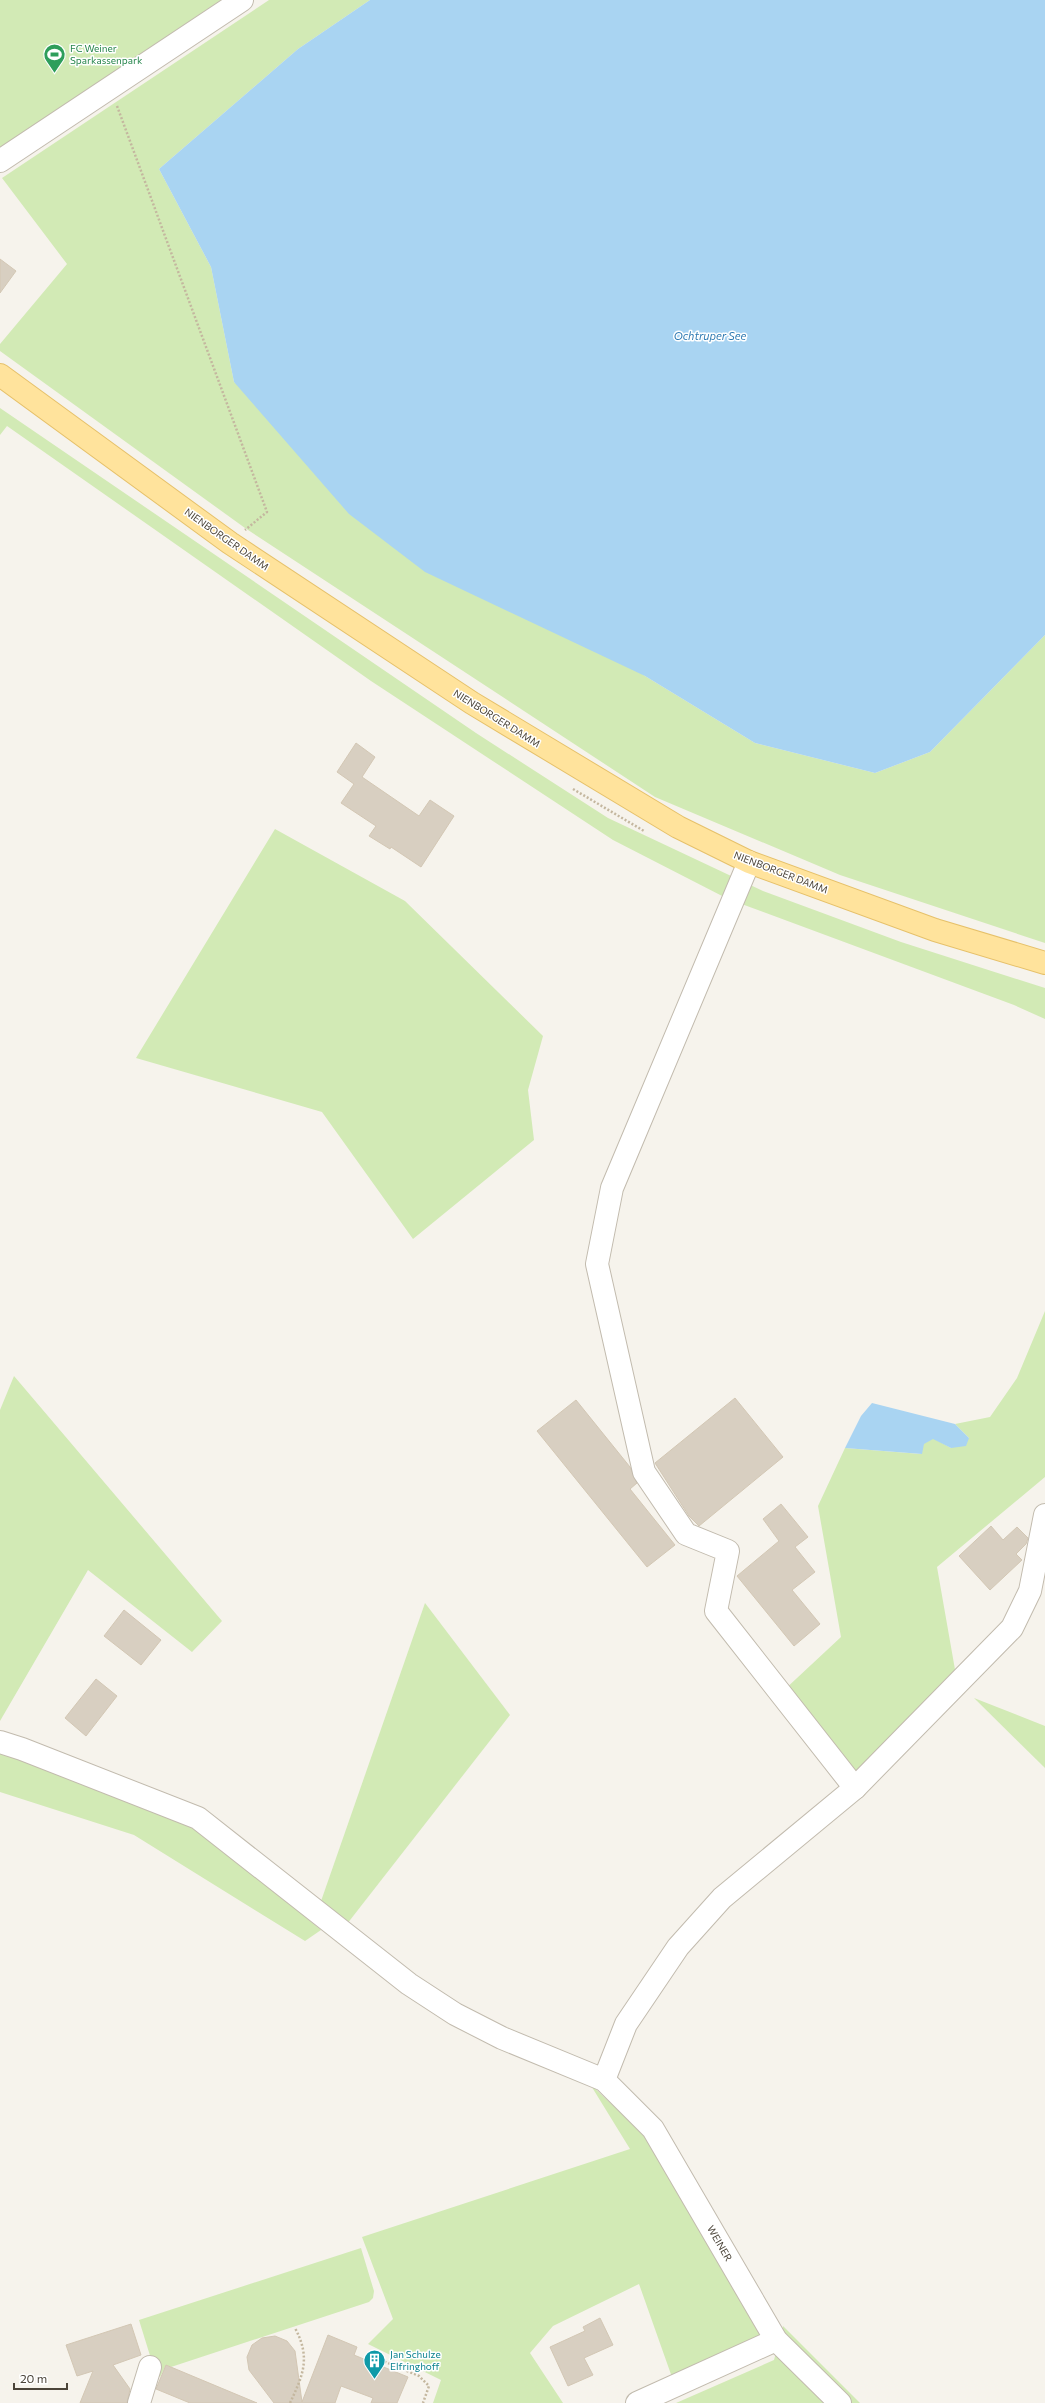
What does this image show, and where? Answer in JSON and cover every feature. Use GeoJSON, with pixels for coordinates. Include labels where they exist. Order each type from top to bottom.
{"type":"FeatureCollection","features":[{"type":"Feature","properties":{"kind":"main road","name":"NIENBORGER DAMM"},"geometry":{"type":"LineString","coordinates":[[0,375],[230,543],[472,703],[678,827],[749,862],[935,930],[1045,963]]}},
{"type":"Feature","properties":{"kind":"street"},"geometry":{"type":"LineString","coordinates":[[0,161],[242,0]]}},
{"type":"Feature","properties":{"kind":"street"},"geometry":{"type":"LineString","coordinates":[[749,862],[612,1188],[597,1264],[644,1472],[686,1534],[728,1552],[716,1611],[855,1788]]}},
{"type":"Feature","properties":{"kind":"street"},"geometry":{"type":"LineString","coordinates":[[0,1742],[22,1749],[198,1818],[409,1984],[454,2014],[502,2038],[604,2080],[626,2024],[678,1947],[722,1898],[855,1788],[1012,1628],[1030,1591],[1045,1515]]}},
{"type":"Feature","properties":{"kind":"street","name":"WEINER"},"geometry":{"type":"LineString","coordinates":[[604,2080],[653,2128],[776,2340],[840,2403]]}},
{"type":"Feature","properties":{"kind":"street"},"geometry":{"type":"LineString","coordinates":[[637,2403],[776,2340]]}},
{"type":"Feature","properties":{"kind":"street"},"geometry":{"type":"LineString","coordinates":[[139,2403],[150,2367]]}},
{"type":"Feature","properties":{"kind":"path"},"geometry":{"type":"LineString","coordinates":[[111,88],[267,512],[230,543]]}},
{"type":"Feature","properties":{"kind":"path"},"geometry":{"type":"LineString","coordinates":[[290,2403],[302,2377],[305,2355],[303,2345],[295,2328]]}},
{"type":"Feature","properties":{"kind":"path"},"geometry":{"type":"LineString","coordinates":[[366,2354],[420,2376],[430,2386],[423,2403]]}},
{"type":"Feature","properties":{"kind":"green space","name":"FC Weiner Sparkassenpark"},"geometry":{"type":"Polygon","coordinates":[[[0,0],[221,0],[0,148],[0,0]]]}},
{"type":"Feature","properties":{"kind":"green space"},"geometry":{"type":"Polygon","coordinates":[[[269,0],[370,0],[298,49],[159,169],[211,267],[234,382],[645,676],[755,743],[875,773],[930,752],[1045,635],[1045,943],[840,875],[655,797],[245,528],[0,351],[0,344],[67,264],[2,178],[269,0]]]}},
{"type":"Feature","properties":{"kind":"green space"},"geometry":{"type":"Polygon","coordinates":[[[0,408],[476,733],[608,818],[763,891],[901,942],[1045,988],[1045,1019],[1014,1005],[728,899],[613,840],[371,681],[7,426],[0,435],[0,408]]]}},
{"type":"Feature","properties":{"kind":"green space"},"geometry":{"type":"Polygon","coordinates":[[[275,829],[405,901],[543,1036],[528,1090],[534,1140],[413,1239],[322,1112],[136,1058],[275,829]]]}},
{"type":"Feature","properties":{"kind":"green space"},"geometry":{"type":"Polygon","coordinates":[[[1045,1311],[1045,1477],[937,1567],[957,1681],[853,1778],[782,1692],[841,1637],[818,1506],[845,1448],[921,1454],[923,1444],[933,1438],[951,1448],[969,1438],[955,1424],[990,1417],[1017,1378],[1045,1311]]]}},
{"type":"Feature","properties":{"kind":"green space"},"geometry":{"type":"Polygon","coordinates":[[[14,1376],[222,1621],[192,1652],[88,1570],[0,1721],[0,1410],[14,1376]]]}},
{"type":"Feature","properties":{"kind":"green space"},"geometry":{"type":"Polygon","coordinates":[[[425,1603],[510,1715],[347,1924],[320,1904],[425,1603]]]}},
{"type":"Feature","properties":{"kind":"green space"},"geometry":{"type":"Polygon","coordinates":[[[974,1698],[1045,1726],[1045,1768],[974,1698]]]}},
{"type":"Feature","properties":{"kind":"green space"},"geometry":{"type":"Polygon","coordinates":[[[0,1749],[194,1824],[321,1930],[305,1941],[134,1835],[0,1792],[0,1749]]]}},
{"type":"Feature","properties":{"kind":"green space"},"geometry":{"type":"Polygon","coordinates":[[[590,2084],[647,2137],[767,2335],[673,2380],[639,2284],[553,2326],[530,2353],[563,2403],[433,2403],[441,2380],[368,2344],[393,2319],[362,2237],[630,2149],[590,2084]]]}},
{"type":"Feature","properties":{"kind":"green space"},"geometry":{"type":"Polygon","coordinates":[[[361,2248],[374,2291],[373,2298],[369,2302],[171,2367],[166,2365],[160,2377],[156,2375],[139,2320],[361,2248]]]}},
{"type":"Feature","properties":{"kind":"green space"},"geometry":{"type":"Polygon","coordinates":[[[783,2326],[860,2403],[676,2403],[774,2360],[783,2326]]]}},
{"type":"Feature","properties":{"kind":"water","name":"Ochtruper See"},"geometry":{"type":"Polygon","coordinates":[[[370,0],[1045,0],[1045,635],[930,752],[875,773],[755,743],[645,676],[425,572],[349,514],[234,382],[211,267],[159,169],[298,49],[370,0]]]}},
{"type":"Feature","properties":{"kind":"water"},"geometry":{"type":"Polygon","coordinates":[[[872,1403],[955,1424],[969,1438],[966,1446],[951,1448],[933,1439],[924,1444],[922,1454],[845,1448],[861,1416],[872,1403]]]}},
{"type":"Feature","properties":{"kind":"building"},"geometry":{"type":"Polygon","coordinates":[[[0,259],[16,271],[0,293],[0,259]]]}},
{"type":"Feature","properties":{"kind":"building"},"geometry":{"type":"Polygon","coordinates":[[[356,743],[375,757],[362,777],[419,816],[430,800],[454,816],[421,867],[391,847],[390,849],[369,836],[376,826],[341,803],[354,784],[337,772],[356,743]]]}},
{"type":"Feature","properties":{"kind":"building"},"geometry":{"type":"Polygon","coordinates":[[[735,1398],[783,1457],[699,1526],[689,1516],[655,1463],[735,1398]]]}},
{"type":"Feature","properties":{"kind":"building"},"geometry":{"type":"Polygon","coordinates":[[[576,1400],[630,1467],[637,1483],[630,1489],[675,1545],[647,1567],[537,1431],[576,1400]]]}},
{"type":"Feature","properties":{"kind":"building"},"geometry":{"type":"Polygon","coordinates":[[[781,1504],[808,1537],[795,1547],[815,1572],[792,1590],[820,1624],[794,1646],[737,1576],[779,1541],[763,1519],[781,1504]]]}},
{"type":"Feature","properties":{"kind":"building"},"geometry":{"type":"Polygon","coordinates":[[[991,1526],[1003,1540],[1017,1527],[1028,1538],[1026,1544],[1016,1554],[1022,1560],[990,1590],[959,1556],[991,1526]]]}},
{"type":"Feature","properties":{"kind":"building"},"geometry":{"type":"Polygon","coordinates":[[[124,1610],[161,1640],[141,1665],[104,1636],[124,1610]]]}},
{"type":"Feature","properties":{"kind":"building"},"geometry":{"type":"Polygon","coordinates":[[[96,1679],[117,1696],[86,1736],[65,1718],[96,1679]]]}},
{"type":"Feature","properties":{"kind":"building"},"geometry":{"type":"Polygon","coordinates":[[[600,2318],[613,2345],[584,2358],[593,2375],[568,2386],[550,2347],[585,2331],[583,2327],[600,2318]]]}},
{"type":"Feature","properties":{"kind":"building"},"geometry":{"type":"Polygon","coordinates":[[[131,2324],[141,2355],[113,2365],[130,2389],[127,2403],[80,2403],[93,2371],[77,2376],[66,2345],[131,2324]]]}},
{"type":"Feature","properties":{"kind":"building"},"geometry":{"type":"Polygon","coordinates":[[[328,2335],[357,2347],[354,2355],[408,2377],[397,2403],[371,2403],[373,2398],[341,2386],[335,2403],[274,2403],[249,2370],[247,2357],[252,2345],[262,2338],[275,2336],[287,2341],[295,2351],[302,2402],[328,2335]]]}},
{"type":"Feature","properties":{"kind":"building"},"geometry":{"type":"Polygon","coordinates":[[[166,2365],[257,2403],[190,2403],[156,2389],[166,2365]]]}},
{"type":"Feature","properties":{"kind":"place","name":"FC Weiner Sparkassenpark"},"geometry":{"type":"Point","coordinates":[55,74]}},
{"type":"Feature","properties":{"kind":"place","name":"Jan Schulze Elfringhoff"},"geometry":{"type":"Point","coordinates":[375,2380]}}]}
